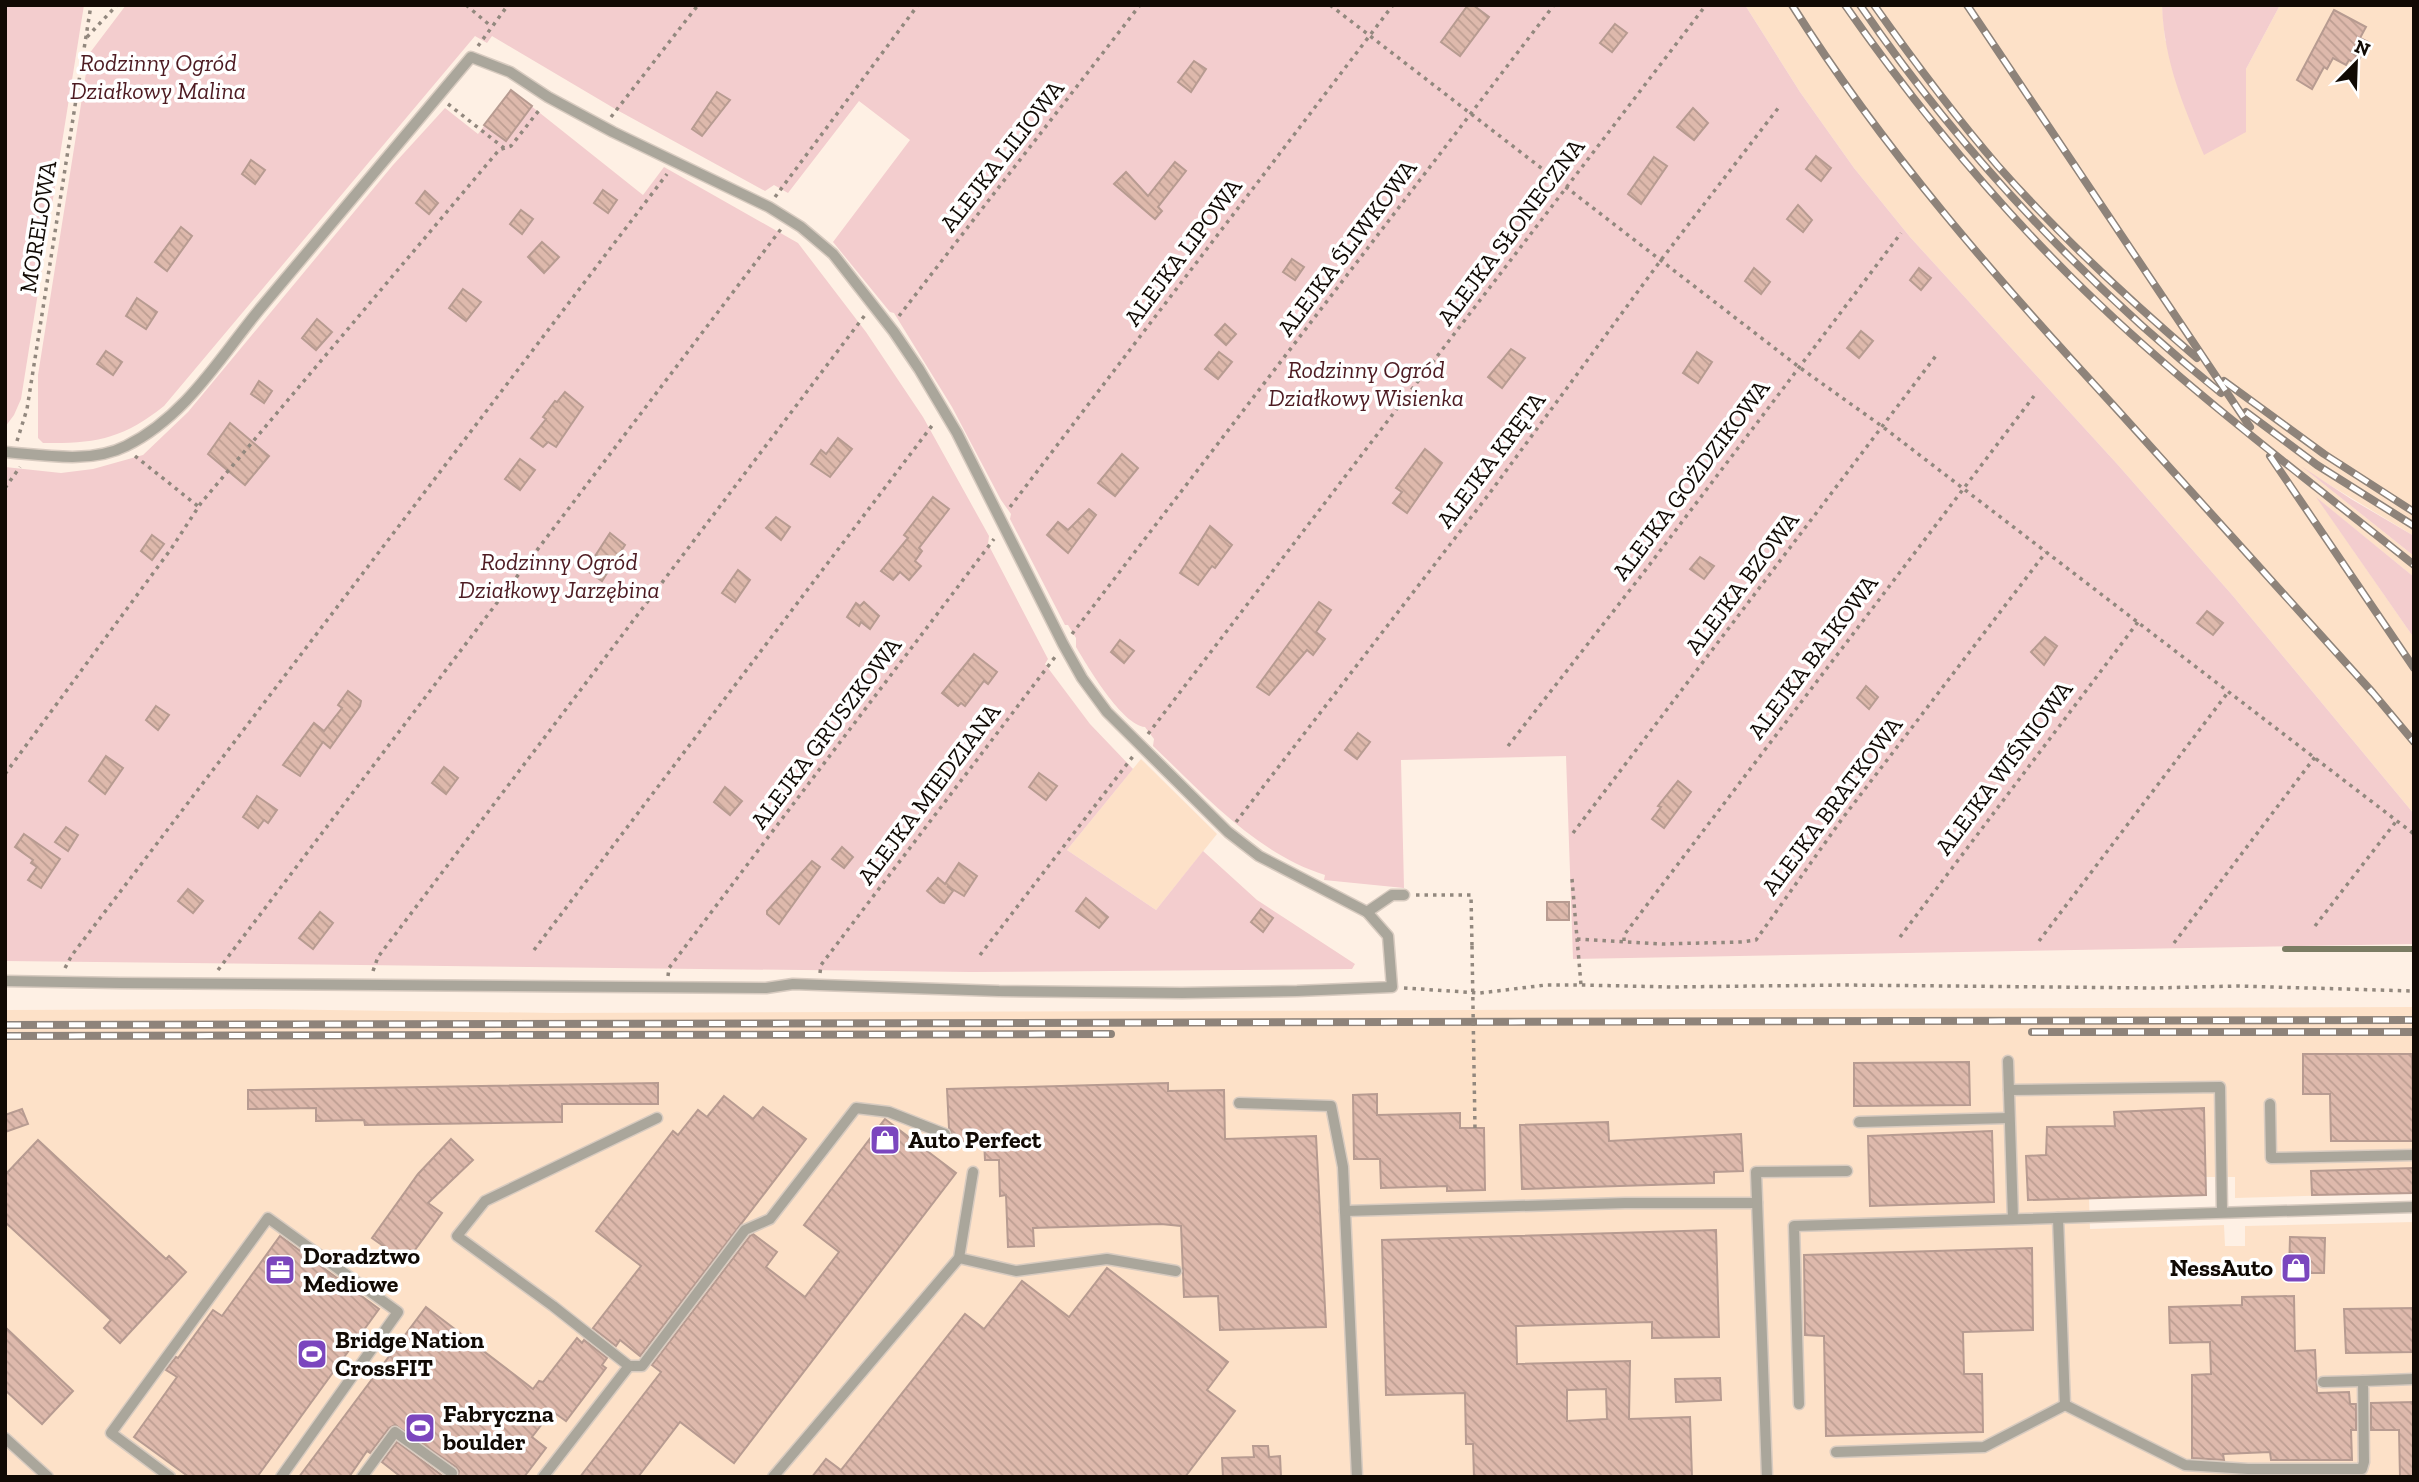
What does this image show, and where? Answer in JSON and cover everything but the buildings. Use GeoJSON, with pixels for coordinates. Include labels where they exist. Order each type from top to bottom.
{"type":"FeatureCollection","features":[{"type":"Feature","properties":{"kind":"lane"},"geometry":{"type":"LineString","coordinates":[[5,981],[753,988],[793,984],[999,991],[1182,993],[1297,992],[1392,987],[1388,936],[1367,912],[1259,856],[1228,832],[1107,712],[1082,678],[944,411],[919,369],[833,254],[789,219],[769,207],[603,127],[548,97],[510,72],[471,57],[184,404],[156,428],[116,450],[70,458],[9,452]]}},
{"type":"Feature","properties":{"kind":"lane"},"geometry":{"type":"LineString","coordinates":[[1367,912],[1392,895],[1404,895]]}},
{"type":"Feature","properties":{"kind":"lane"},"geometry":{"type":"LineString","coordinates":[[2008,1061],[2012,1219]]}},
{"type":"Feature","properties":{"kind":"lane"},"geometry":{"type":"LineString","coordinates":[[2009,1090],[2220,1087],[2222,1211]]}},
{"type":"Feature","properties":{"kind":"lane"},"geometry":{"type":"LineString","coordinates":[[1239,1103],[1331,1106],[1343,1167],[1357,1477]]}},
{"type":"Feature","properties":{"kind":"lane"},"geometry":{"type":"LineString","coordinates":[[2270,1104],[2270,1157],[2414,1155]]}},
{"type":"Feature","properties":{"kind":"lane"},"geometry":{"type":"LineString","coordinates":[[657,1118],[485,1201],[457,1236],[629,1366],[642,1366],[745,1230],[770,1219],[856,1108],[889,1112],[945,1134]]}},
{"type":"Feature","properties":{"kind":"lane"},"geometry":{"type":"LineString","coordinates":[[1859,1122],[2010,1118]]}},
{"type":"Feature","properties":{"kind":"lane"},"geometry":{"type":"LineString","coordinates":[[773,1477],[959,1258],[973,1171]]}},
{"type":"Feature","properties":{"kind":"lane"},"geometry":{"type":"LineString","coordinates":[[1767,1477],[1756,1172],[1847,1171]]}},
{"type":"Feature","properties":{"kind":"lane"},"geometry":{"type":"LineString","coordinates":[[1345,1211],[1625,1203],[1758,1203]]}},
{"type":"Feature","properties":{"kind":"lane"},"geometry":{"type":"LineString","coordinates":[[1799,1404],[1794,1226],[2414,1207]]}},
{"type":"Feature","properties":{"kind":"lane"},"geometry":{"type":"LineString","coordinates":[[170,1477],[111,1433],[268,1218],[398,1312],[281,1477]]}},
{"type":"Feature","properties":{"kind":"lane"},"geometry":{"type":"LineString","coordinates":[[2058,1218],[2065,1405]]}},
{"type":"Feature","properties":{"kind":"lane"},"geometry":{"type":"LineString","coordinates":[[959,1258],[1016,1271],[1107,1259],[1176,1271]]}},
{"type":"Feature","properties":{"kind":"lane"},"geometry":{"type":"LineString","coordinates":[[543,1477],[629,1366]]}},
{"type":"Feature","properties":{"kind":"lane"},"geometry":{"type":"LineString","coordinates":[[2323,1382],[2414,1379]]}},
{"type":"Feature","properties":{"kind":"lane"},"geometry":{"type":"LineString","coordinates":[[2065,1405],[2185,1465],[2248,1469],[2362,1469],[2363,1381]]}},
{"type":"Feature","properties":{"kind":"lane"},"geometry":{"type":"LineString","coordinates":[[1836,1452],[1984,1447],[2065,1405]]}},
{"type":"Feature","properties":{"kind":"lane"},"geometry":{"type":"LineString","coordinates":[[362,1477],[396,1432],[452,1473]]}},
{"type":"Feature","properties":{"kind":"lane"},"geometry":{"type":"LineString","coordinates":[[5,1438],[48,1477]]}},
{"type":"Feature","properties":{"kind":"path","name":"MORELOWA"},"geometry":{"type":"LineString","coordinates":[[9,452],[27,409],[91,5]]}},
{"type":"Feature","properties":{"kind":"path"},"geometry":{"type":"LineString","coordinates":[[86,38],[117,5]]}},
{"type":"Feature","properties":{"kind":"path"},"geometry":{"type":"LineString","coordinates":[[466,5],[492,27]]}},
{"type":"Feature","properties":{"kind":"path"},"geometry":{"type":"LineString","coordinates":[[482,40],[508,5]]}},
{"type":"Feature","properties":{"kind":"path"},"geometry":{"type":"LineString","coordinates":[[603,127],[698,5]]}},
{"type":"Feature","properties":{"kind":"path"},"geometry":{"type":"LineString","coordinates":[[769,207],[918,5]]}},
{"type":"Feature","properties":{"kind":"path","name":"ALEJKA LILIOWA"},"geometry":{"type":"LineString","coordinates":[[890,327],[1140,5]]}},
{"type":"Feature","properties":{"kind":"path"},"geometry":{"type":"LineString","coordinates":[[1330,5],[1799,366],[2398,819],[2414,834]]}},
{"type":"Feature","properties":{"kind":"path","name":"ALEJKA LIPOWA"},"geometry":{"type":"LineString","coordinates":[[1002,523],[1393,5]]}},
{"type":"Feature","properties":{"kind":"path","name":"ALEJKA ŚLIWKOWA"},"geometry":{"type":"LineString","coordinates":[[1063,643],[1104,594],[1554,5]]}},
{"type":"Feature","properties":{"kind":"path","name":"ALEJKA SŁONECZNA"},"geometry":{"type":"LineString","coordinates":[[980,955],[1706,5]]}},
{"type":"Feature","properties":{"kind":"path"},"geometry":{"type":"LineString","coordinates":[[438,96],[504,148]]}},
{"type":"Feature","properties":{"kind":"path"},"geometry":{"type":"LineString","coordinates":[[5,774],[199,507],[499,150],[510,146],[548,97]]}},
{"type":"Feature","properties":{"kind":"path","name":"ALEJKA KRĘTA"},"geometry":{"type":"LineString","coordinates":[[1228,832],[1489,494],[1661,260],[1779,107]]}},
{"type":"Feature","properties":{"kind":"path"},"geometry":{"type":"LineString","coordinates":[[72,954],[669,171]]}},
{"type":"Feature","properties":{"kind":"path"},"geometry":{"type":"LineString","coordinates":[[228,957],[789,219]]}},
{"type":"Feature","properties":{"kind":"path","name":"ALEJKA GOŻDZIKOWA"},"geometry":{"type":"LineString","coordinates":[[1508,746],[1637,582],[1901,233]]}},
{"type":"Feature","properties":{"kind":"path"},"geometry":{"type":"LineString","coordinates":[[378,957],[873,304]]}},
{"type":"Feature","properties":{"kind":"path","name":"ALEJKA BZOWA"},"geometry":{"type":"LineString","coordinates":[[1573,833],[1938,353]]}},
{"type":"Feature","properties":{"kind":"path","name":"ALEJKA BAJKOWA"},"geometry":{"type":"LineString","coordinates":[[1624,941],[1624,935],[2034,396]]}},
{"type":"Feature","properties":{"kind":"path"},"geometry":{"type":"LineString","coordinates":[[534,950],[944,411]]}},
{"type":"Feature","properties":{"kind":"path"},"geometry":{"type":"LineString","coordinates":[[127,446],[137,459],[199,507]]}},
{"type":"Feature","properties":{"kind":"path"},"geometry":{"type":"LineString","coordinates":[[5,488],[29,454]]}},
{"type":"Feature","properties":{"kind":"path","name":"ALEJKA GRUSZKOWA"},"geometry":{"type":"LineString","coordinates":[[678,960],[1002,523]]}},
{"type":"Feature","properties":{"kind":"path","name":"ALEJKA BRATKOWA"},"geometry":{"type":"LineString","coordinates":[[1577,939],[1662,944],[1756,940],[1842,819],[2046,552]]}},
{"type":"Feature","properties":{"kind":"path","name":"ALEJKA WIŚNIOWA"},"geometry":{"type":"LineString","coordinates":[[1900,937],[2138,622]]}},
{"type":"Feature","properties":{"kind":"path","name":"ALEJKA MIEDZIANA"},"geometry":{"type":"LineString","coordinates":[[821,965],[1047,668],[1063,643]]}},
{"type":"Feature","properties":{"kind":"path"},"geometry":{"type":"LineString","coordinates":[[2039,941],[2229,691]]}},
{"type":"Feature","properties":{"kind":"path"},"geometry":{"type":"LineString","coordinates":[[2174,943],[2315,757]]}},
{"type":"Feature","properties":{"kind":"path"},"geometry":{"type":"LineString","coordinates":[[2315,926],[2398,819]]}},
{"type":"Feature","properties":{"kind":"path"},"geometry":{"type":"LineString","coordinates":[[1572,879],[1581,985]]}},
{"type":"Feature","properties":{"kind":"path"},"geometry":{"type":"LineString","coordinates":[[1404,895],[1471,895],[1475,1129]]}},
{"type":"Feature","properties":{"kind":"path"},"geometry":{"type":"LineString","coordinates":[[1392,987],[1480,993],[1546,985],[2154,988],[2238,986],[2414,991]]}},
{"type":"Feature","properties":{"kind":"shaded area"},"geometry":{"type":"Polygon","coordinates":[[[1745,5],[2162,5],[2165,40],[2246,132],[2246,69],[2280,5],[2414,5],[2414,536],[2310,473],[2414,556],[2414,577],[2318,499],[2414,638],[2414,814],[2233,596],[2118,465],[1910,237],[1854,168],[1800,92],[1745,5]]]}},
{"type":"Feature","properties":{"kind":"shaded area"},"geometry":{"type":"Polygon","coordinates":[[[1141,759],[1217,834],[1156,910],[1067,850],[1141,759]]]}},
{"type":"Feature","properties":{"kind":"shaded area"},"geometry":{"type":"Polygon","coordinates":[[[2414,1007],[2414,1193],[2235,1198],[2235,1177],[2206,1177],[2089,1198],[2090,1229],[2224,1225],[2225,1246],[2245,1246],[2245,1226],[2414,1222],[2414,1477],[5,1477],[5,1010],[256,1009],[556,1013],[2414,1007]]]}},
{"type":"Feature","properties":{"kind":"green space"},"geometry":{"type":"Polygon","coordinates":[[[5,5],[84,5],[21,399],[5,427],[5,5]]]}},
{"type":"Feature","properties":{"kind":"green space","name":"Rodzinny Ogród Działkowy Wisienka"},"geometry":{"type":"Polygon","coordinates":[[[126,5],[1745,5],[1800,92],[1854,168],[1910,237],[2118,465],[2233,596],[2414,814],[2414,944],[1573,959],[1566,756],[1401,760],[1404,888],[1324,880],[1325,875],[1276,852],[1232,820],[1153,746],[1154,739],[1145,727],[1126,716],[1106,694],[1076,647],[1076,638],[1068,625],[1065,625],[1010,519],[1011,514],[952,407],[894,313],[890,312],[833,242],[910,140],[859,101],[788,193],[774,185],[765,191],[617,110],[492,36],[487,43],[475,36],[164,406],[135,426],[107,437],[78,442],[43,443],[38,438],[38,375],[89,54],[126,5]]]}},
{"type":"Feature","properties":{"kind":"green space"},"geometry":{"type":"Polygon","coordinates":[[[2162,5],[2280,5],[2246,69],[2246,132],[2204,155],[2171,64],[2162,5]]]}},
{"type":"Feature","properties":{"kind":"green space","name":"Rodzinny Ogród Działkowy Jarzębina"},"geometry":{"type":"Polygon","coordinates":[[[511,90],[643,195],[664,167],[798,243],[866,332],[923,417],[989,536],[988,544],[1048,659],[1045,664],[1090,724],[1133,769],[1067,850],[1156,910],[1203,851],[1257,900],[1355,964],[1352,969],[971,972],[5,961],[5,467],[61,473],[93,469],[143,455],[188,412],[393,165],[445,108],[478,134],[511,90]]]}},
{"type":"Feature","properties":{"kind":"green space"},"geometry":{"type":"Polygon","coordinates":[[[2301,466],[2414,536],[2414,556],[2301,466]]]}},
{"type":"Feature","properties":{"kind":"green space"},"geometry":{"type":"Polygon","coordinates":[[[2316,497],[2414,577],[2414,638],[2316,497]]]}},
{"type":"Feature","properties":{"kind":"waterway"},"geometry":{"type":"LineString","coordinates":[[2285,949],[2414,949]]}},
{"type":"Feature","properties":{"kind":"railway"},"geometry":{"type":"LineString","coordinates":[[1792,5],[1827,59],[1903,162],[1985,262],[2414,742]]}},
{"type":"Feature","properties":{"kind":"railway"},"geometry":{"type":"LineString","coordinates":[[1845,5],[1951,145],[2008,211],[2069,275],[2194,389],[2414,565]]}},
{"type":"Feature","properties":{"kind":"railway"},"geometry":{"type":"LineString","coordinates":[[1860,5],[1939,112],[2026,212],[2120,306],[2221,393]]}},
{"type":"Feature","properties":{"kind":"railway"},"geometry":{"type":"LineString","coordinates":[[1874,5],[1950,107],[2021,192],[2094,265],[2197,358]]}},
{"type":"Feature","properties":{"kind":"railway"},"geometry":{"type":"LineString","coordinates":[[1967,5],[2250,427]]}},
{"type":"Feature","properties":{"kind":"railway"},"geometry":{"type":"LineString","coordinates":[[2224,381],[2324,454],[2414,512]]}},
{"type":"Feature","properties":{"kind":"railway"},"geometry":{"type":"LineString","coordinates":[[2246,412],[2317,465],[2414,526]]}},
{"type":"Feature","properties":{"kind":"railway"},"geometry":{"type":"LineString","coordinates":[[2270,456],[2414,668]]}},
{"type":"Feature","properties":{"kind":"railway"},"geometry":{"type":"LineString","coordinates":[[5,1025],[2414,1020]]}},
{"type":"Feature","properties":{"kind":"railway"},"geometry":{"type":"LineString","coordinates":[[2032,1032],[2414,1032]]}},
{"type":"Feature","properties":{"kind":"railway"},"geometry":{"type":"LineString","coordinates":[[5,1036],[1111,1034]]}},
{"type":"Feature","properties":{"kind":"place","name":"Auto Perfect"},"geometry":{"type":"Point","coordinates":[885,1140]}},
{"type":"Feature","properties":{"kind":"place","name":"NessAuto"},"geometry":{"type":"Point","coordinates":[2296,1268]}},
{"type":"Feature","properties":{"kind":"place","name":"Doradztwo Mediowe"},"geometry":{"type":"Point","coordinates":[280,1270]}},
{"type":"Feature","properties":{"kind":"place","name":"Bridge Nation CrossFIT"},"geometry":{"type":"Point","coordinates":[312,1354]}},
{"type":"Feature","properties":{"kind":"place","name":"Fabryczna boulder"},"geometry":{"type":"Point","coordinates":[420,1428]}},
{"type":"Feature","properties":{"kind":"park label","name":"Rodzinny Ogród Działkowy Malina"},"geometry":{"type":"Point","coordinates":[158,77]}}]}
